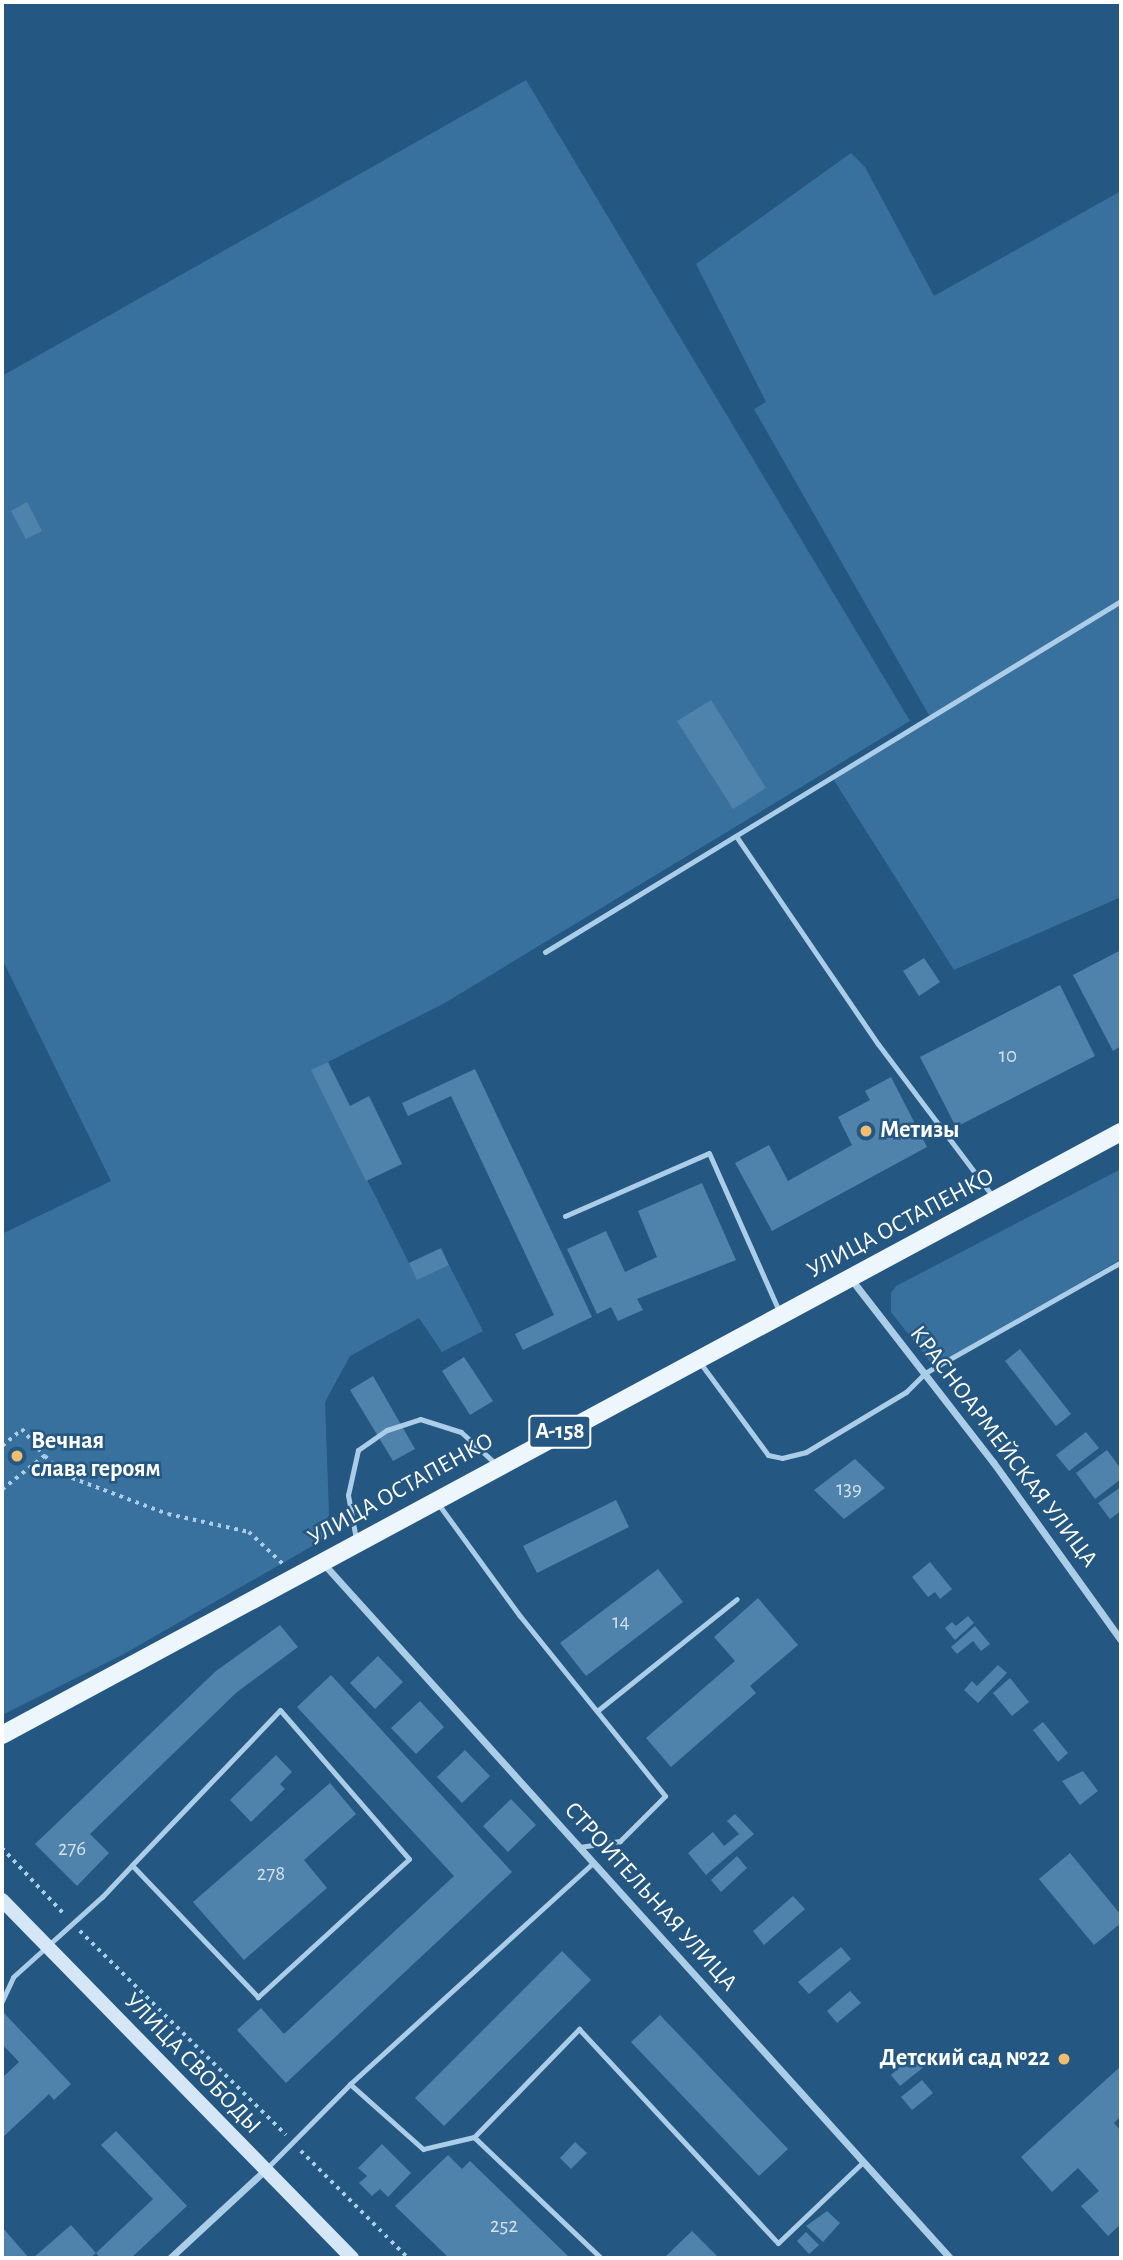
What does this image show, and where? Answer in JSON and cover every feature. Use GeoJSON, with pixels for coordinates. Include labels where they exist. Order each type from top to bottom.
{"type":"FeatureCollection","features":[{"type":"Feature","properties":{"kind":"main road","name":"УЛИЦА ОСТАПЕНКО"},"geometry":{"type":"LineString","coordinates":[[2,1735],[497,1465],[782,1316],[1121,1132]]}},
{"type":"Feature","properties":{"kind":"main road","name":"УЛИЦА СВОБОДЫ"},"geometry":{"type":"LineString","coordinates":[[2,1900],[264,2171],[352,2258]]}},
{"type":"Feature","properties":{"kind":"street","name":"КРАСНОАРМЕЙСКАЯ УЛИЦА"},"geometry":{"type":"LineString","coordinates":[[851,1279],[925,1373],[1121,1640]]}},
{"type":"Feature","properties":{"kind":"street","name":"СТРОИТЕЛЬНАЯ УЛИЦА"},"geometry":{"type":"LineString","coordinates":[[321,1562],[950,2258]]}},
{"type":"Feature","properties":{"kind":"street"},"geometry":{"type":"LineString","coordinates":[[170,2258],[264,2171]]}},
{"type":"Feature","properties":{"kind":"lane"},"geometry":{"type":"LineString","coordinates":[[545,952],[1121,601]]}},
{"type":"Feature","properties":{"kind":"lane"},"geometry":{"type":"LineString","coordinates":[[736,836],[878,1044],[996,1200]]}},
{"type":"Feature","properties":{"kind":"lane"},"geometry":{"type":"LineString","coordinates":[[565,1216],[709,1153],[782,1316]]}},
{"type":"Feature","properties":{"kind":"lane"},"geometry":{"type":"LineString","coordinates":[[698,1360],[768,1455],[782,1458],[806,1452],[886,1405],[925,1373],[1121,1262]]}},
{"type":"Feature","properties":{"kind":"lane"},"geometry":{"type":"LineString","coordinates":[[356,1543],[348,1495],[358,1450],[387,1430],[420,1419],[461,1432],[497,1465]]}},
{"type":"Feature","properties":{"kind":"lane"},"geometry":{"type":"LineString","coordinates":[[435,1500],[597,1712],[665,1796],[620,1840],[578,1847]]}},
{"type":"Feature","properties":{"kind":"lane"},"geometry":{"type":"LineString","coordinates":[[597,1712],[737,1599]]}},
{"type":"Feature","properties":{"kind":"lane"},"geometry":{"type":"LineString","coordinates":[[2,2001],[13,1977],[132,1865],[280,1710],[410,1858],[258,1997],[132,1865]]}},
{"type":"Feature","properties":{"kind":"lane"},"geometry":{"type":"LineString","coordinates":[[264,2171],[291,2140],[350,2084],[593,1863]]}},
{"type":"Feature","properties":{"kind":"lane"},"geometry":{"type":"LineString","coordinates":[[350,2084],[423,2149],[474,2137],[579,2029],[778,2243],[863,2162]]}},
{"type":"Feature","properties":{"kind":"lane"},"geometry":{"type":"LineString","coordinates":[[474,2137],[601,2258]]}},
{"type":"Feature","properties":{"kind":"path"},"geometry":{"type":"LineString","coordinates":[[2,1446],[22,1429],[64,1475],[168,1514],[249,1532],[296,1576]]}},
{"type":"Feature","properties":{"kind":"path"},"geometry":{"type":"LineString","coordinates":[[2,1490],[45,1456]]}},
{"type":"Feature","properties":{"kind":"path"},"geometry":{"type":"LineString","coordinates":[[2,1848],[72,1923],[408,2258]]}},
{"type":"Feature","properties":{"kind":"shaded area"},"geometry":{"type":"Polygon","coordinates":[[[526,80],[910,721],[443,1004],[312,1070],[417,1279],[449,1265],[483,1331],[442,1352],[419,1318],[350,1356],[325,1402],[329,1514],[321,1541],[122,1655],[2,1715],[2,1234],[111,1181],[2,959],[2,376],[526,80]]]}},
{"type":"Feature","properties":{"kind":"shaded area"},"geometry":{"type":"Polygon","coordinates":[[[851,153],[865,167],[934,296],[1121,191],[1121,897],[954,970],[832,777],[930,717],[754,409],[766,402],[696,264],[851,153]]]}},
{"type":"Feature","properties":{"kind":"shaded area"},"geometry":{"type":"Polygon","coordinates":[[[1121,1169],[1121,1259],[935,1368],[891,1312],[891,1293],[896,1286],[1121,1169]]]}},
{"type":"Feature","properties":{"kind":"building"},"geometry":{"type":"Polygon","coordinates":[[[27,502],[42,531],[26,539],[11,511],[27,502]]]}},
{"type":"Feature","properties":{"kind":"building"},"geometry":{"type":"Polygon","coordinates":[[[711,700],[766,788],[733,809],[677,721],[711,700]]]}},
{"type":"Feature","properties":{"kind":"building"},"geometry":{"type":"Polygon","coordinates":[[[1121,950],[1121,1046],[1113,1051],[1073,975],[1121,950]]]}},
{"type":"Feature","properties":{"kind":"building"},"geometry":{"type":"Polygon","coordinates":[[[924,958],[940,982],[919,996],[903,971],[924,958]]]}},
{"type":"Feature","properties":{"kind":"building"},"geometry":{"type":"Polygon","coordinates":[[[1060,985],[1095,1056],[956,1127],[920,1057],[1060,985]]]}},
{"type":"Feature","properties":{"kind":"building"},"geometry":{"type":"Polygon","coordinates":[[[328,1062],[350,1106],[369,1096],[402,1164],[366,1181],[311,1070],[328,1062]]]}},
{"type":"Feature","properties":{"kind":"building"},"geometry":{"type":"Polygon","coordinates":[[[475,1069],[592,1317],[523,1350],[515,1334],[554,1315],[451,1096],[408,1116],[402,1103],[475,1069]]]}},
{"type":"Feature","properties":{"kind":"building"},"geometry":{"type":"Polygon","coordinates":[[[891,1077],[927,1147],[772,1231],[735,1163],[769,1145],[788,1181],[852,1145],[838,1117],[870,1100],[865,1091],[891,1077]]]}},
{"type":"Feature","properties":{"kind":"building"},"geometry":{"type":"Polygon","coordinates":[[[702,1183],[736,1260],[637,1299],[643,1310],[618,1321],[611,1307],[597,1314],[567,1249],[606,1231],[625,1272],[657,1257],[638,1211],[702,1183]]]}},
{"type":"Feature","properties":{"kind":"building"},"geometry":{"type":"Polygon","coordinates":[[[441,1248],[449,1265],[417,1280],[409,1263],[441,1248]]]}},
{"type":"Feature","properties":{"kind":"building"},"geometry":{"type":"Polygon","coordinates":[[[1020,1349],[1071,1414],[1056,1426],[1005,1361],[1020,1349]]]}},
{"type":"Feature","properties":{"kind":"building"},"geometry":{"type":"Polygon","coordinates":[[[464,1357],[493,1401],[470,1415],[442,1371],[464,1357]]]}},
{"type":"Feature","properties":{"kind":"building"},"geometry":{"type":"Polygon","coordinates":[[[373,1376],[415,1449],[393,1461],[350,1390],[373,1376]]]}},
{"type":"Feature","properties":{"kind":"building"},"geometry":{"type":"Polygon","coordinates":[[[1086,1432],[1099,1448],[1069,1471],[1056,1455],[1086,1432]]]}},
{"type":"Feature","properties":{"kind":"building"},"geometry":{"type":"Polygon","coordinates":[[[1107,1450],[1121,1469],[1121,1479],[1095,1499],[1076,1473],[1107,1450]]]}},
{"type":"Feature","properties":{"kind":"building"},"geometry":{"type":"Polygon","coordinates":[[[855,1459],[885,1488],[844,1519],[814,1490],[855,1459]]]}},
{"type":"Feature","properties":{"kind":"building"},"geometry":{"type":"Polygon","coordinates":[[[1121,1487],[1121,1511],[1110,1519],[1098,1503],[1121,1487]]]}},
{"type":"Feature","properties":{"kind":"building"},"geometry":{"type":"Polygon","coordinates":[[[616,1500],[629,1527],[537,1573],[523,1546],[616,1500]]]}},
{"type":"Feature","properties":{"kind":"building"},"geometry":{"type":"Polygon","coordinates":[[[930,1562],[952,1589],[940,1599],[935,1592],[928,1597],[912,1577],[930,1562]]]}},
{"type":"Feature","properties":{"kind":"building"},"geometry":{"type":"Polygon","coordinates":[[[658,1569],[683,1602],[586,1676],[560,1643],[658,1569]]]}},
{"type":"Feature","properties":{"kind":"building"},"geometry":{"type":"Polygon","coordinates":[[[758,1598],[798,1645],[750,1686],[756,1693],[671,1767],[646,1738],[735,1661],[714,1637],[758,1598]]]}},
{"type":"Feature","properties":{"kind":"building"},"geometry":{"type":"Polygon","coordinates":[[[968,1616],[974,1623],[955,1640],[945,1628],[952,1622],[956,1626],[968,1616]]]}},
{"type":"Feature","properties":{"kind":"building"},"geometry":{"type":"Polygon","coordinates":[[[280,1625],[298,1647],[237,1692],[90,1834],[109,1853],[77,1886],[35,1844],[216,1671],[280,1625]]]}},
{"type":"Feature","properties":{"kind":"building"},"geometry":{"type":"Polygon","coordinates":[[[975,1626],[990,1644],[981,1651],[973,1641],[957,1654],[951,1647],[975,1626]]]}},
{"type":"Feature","properties":{"kind":"building"},"geometry":{"type":"Polygon","coordinates":[[[378,1656],[403,1682],[375,1709],[350,1683],[378,1656]]]}},
{"type":"Feature","properties":{"kind":"building"},"geometry":{"type":"Polygon","coordinates":[[[998,1665],[1007,1673],[978,1703],[964,1690],[972,1681],[977,1686],[998,1665]]]}},
{"type":"Feature","properties":{"kind":"building"},"geometry":{"type":"Polygon","coordinates":[[[331,1675],[512,1872],[286,2083],[237,2030],[261,2008],[284,2034],[454,1876],[297,1707],[331,1675]]]}},
{"type":"Feature","properties":{"kind":"building"},"geometry":{"type":"Polygon","coordinates":[[[1010,1678],[1029,1702],[1012,1716],[993,1693],[1010,1678]]]}},
{"type":"Feature","properties":{"kind":"building"},"geometry":{"type":"Polygon","coordinates":[[[420,1701],[444,1727],[416,1754],[391,1728],[420,1701]]]}},
{"type":"Feature","properties":{"kind":"building"},"geometry":{"type":"Polygon","coordinates":[[[1043,1722],[1068,1753],[1058,1762],[1033,1730],[1043,1722]]]}},
{"type":"Feature","properties":{"kind":"building"},"geometry":{"type":"Polygon","coordinates":[[[465,1750],[490,1776],[462,1803],[437,1777],[465,1750]]]}},
{"type":"Feature","properties":{"kind":"building"},"geometry":{"type":"Polygon","coordinates":[[[276,1755],[292,1772],[280,1784],[285,1789],[251,1822],[230,1800],[276,1755]]]}},
{"type":"Feature","properties":{"kind":"building"},"geometry":{"type":"Polygon","coordinates":[[[1083,1771],[1098,1791],[1080,1805],[1062,1781],[1083,1771]]]}},
{"type":"Feature","properties":{"kind":"building"},"geometry":{"type":"Polygon","coordinates":[[[330,1783],[356,1814],[304,1860],[327,1888],[244,1960],[193,1902],[330,1783]]]}},
{"type":"Feature","properties":{"kind":"building"},"geometry":{"type":"Polygon","coordinates":[[[511,1799],[536,1825],[508,1852],[483,1826],[511,1799]]]}},
{"type":"Feature","properties":{"kind":"building"},"geometry":{"type":"Polygon","coordinates":[[[735,1814],[754,1834],[706,1875],[688,1853],[713,1832],[724,1846],[739,1834],[727,1821],[735,1814]]]}},
{"type":"Feature","properties":{"kind":"building"},"geometry":{"type":"Polygon","coordinates":[[[1070,1853],[1121,1915],[1121,1923],[1094,1945],[1039,1879],[1070,1853]]]}},
{"type":"Feature","properties":{"kind":"building"},"geometry":{"type":"Polygon","coordinates":[[[737,1856],[747,1868],[721,1892],[711,1880],[737,1856]]]}},
{"type":"Feature","properties":{"kind":"building"},"geometry":{"type":"Polygon","coordinates":[[[793,1896],[805,1909],[764,1945],[753,1931],[793,1896]]]}},
{"type":"Feature","properties":{"kind":"building"},"geometry":{"type":"Polygon","coordinates":[[[841,1947],[851,1959],[809,1994],[798,1982],[841,1947]]]}},
{"type":"Feature","properties":{"kind":"building"},"geometry":{"type":"Polygon","coordinates":[[[562,1951],[591,1980],[444,2126],[415,2098],[562,1951]]]}},
{"type":"Feature","properties":{"kind":"building"},"geometry":{"type":"Polygon","coordinates":[[[850,1991],[861,2003],[837,2023],[827,2011],[850,1991]]]}},
{"type":"Feature","properties":{"kind":"building"},"geometry":{"type":"Polygon","coordinates":[[[4,2013],[71,2084],[54,2100],[49,2094],[2,2138],[2,2078],[19,2062],[2,2044],[4,2013]]]}},
{"type":"Feature","properties":{"kind":"building"},"geometry":{"type":"Polygon","coordinates":[[[660,2015],[788,2149],[759,2176],[631,2042],[660,2015]]]}},
{"type":"Feature","properties":{"kind":"building"},"geometry":{"type":"Polygon","coordinates":[[[915,2054],[925,2066],[900,2086],[891,2075],[915,2054]]]}},
{"type":"Feature","properties":{"kind":"building"},"geometry":{"type":"Polygon","coordinates":[[[1121,2066],[1121,2116],[1114,2123],[1121,2131],[1121,2224],[1108,2236],[1081,2206],[1099,2191],[1078,2168],[1052,2192],[1021,2157],[1121,2066]]]}},
{"type":"Feature","properties":{"kind":"building"},"geometry":{"type":"Polygon","coordinates":[[[922,2080],[933,2093],[912,2110],[901,2097],[922,2080]]]}},
{"type":"Feature","properties":{"kind":"building"},"geometry":{"type":"Polygon","coordinates":[[[116,2131],[187,2206],[131,2258],[100,2258],[96,2253],[153,2199],[101,2145],[116,2131]]]}},
{"type":"Feature","properties":{"kind":"building"},"geometry":{"type":"Polygon","coordinates":[[[575,2142],[587,2153],[571,2169],[560,2158],[575,2142]]]}},
{"type":"Feature","properties":{"kind":"building"},"geometry":{"type":"Polygon","coordinates":[[[382,2144],[411,2173],[388,2197],[380,2189],[372,2196],[359,2183],[367,2176],[358,2168],[382,2144]]]}},
{"type":"Feature","properties":{"kind":"building"},"geometry":{"type":"Polygon","coordinates":[[[448,2155],[462,2169],[470,2161],[570,2258],[449,2258],[395,2206],[448,2155]]]}},
{"type":"Feature","properties":{"kind":"building"},"geometry":{"type":"Polygon","coordinates":[[[827,2211],[840,2223],[823,2242],[806,2226],[827,2211]]]}},
{"type":"Feature","properties":{"kind":"building"},"geometry":{"type":"Polygon","coordinates":[[[71,2225],[96,2253],[90,2258],[33,2258],[71,2225]]]}},
{"type":"Feature","properties":{"kind":"building"},"geometry":{"type":"Polygon","coordinates":[[[2,2227],[29,2258],[2,2258],[2,2227]]]}},
{"type":"Feature","properties":{"kind":"building"},"geometry":{"type":"Polygon","coordinates":[[[692,2231],[719,2258],[664,2258],[692,2231]]]}},
{"type":"Feature","properties":{"kind":"building"},"geometry":{"type":"Polygon","coordinates":[[[806,2232],[819,2245],[809,2254],[797,2241],[806,2232]]]}},
{"type":"Feature","properties":{"kind":"place","name":"Метизы"},"geometry":{"type":"Point","coordinates":[866,1131]}},
{"type":"Feature","properties":{"kind":"place","name":"Вечная слава героям"},"geometry":{"type":"Point","coordinates":[17,1456]}},
{"type":"Feature","properties":{"kind":"place","name":"Детский сад №22"},"geometry":{"type":"Point","coordinates":[1064,2059]}}]}
